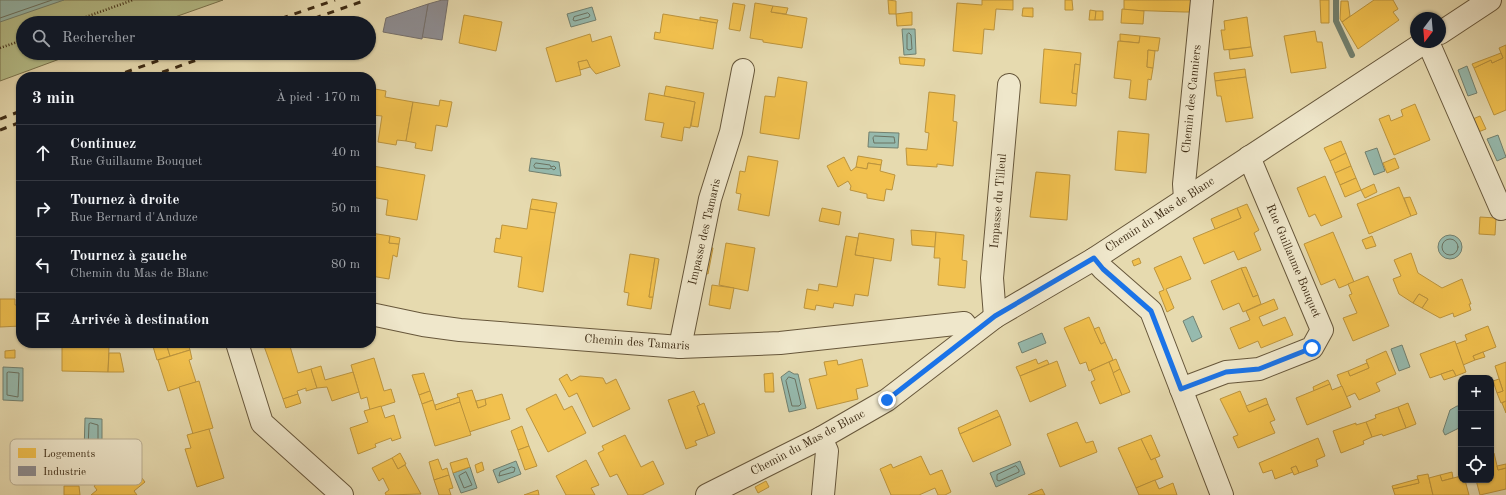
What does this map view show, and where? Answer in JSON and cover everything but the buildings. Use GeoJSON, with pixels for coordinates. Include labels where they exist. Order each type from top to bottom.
{"type":"FeatureCollection","features":[{"type":"Feature","properties":{"kind":"street","name":"Chemin des Canniers"},"geometry":{"type":"LineString","coordinates":[[1184,199],[1184,184],[1202,0]]}},
{"type":"Feature","properties":{"kind":"street"},"geometry":{"type":"LineString","coordinates":[[1446,29],[1490,0]]}},
{"type":"Feature","properties":{"kind":"street","name":"Chemin du Mas de Blanc"},"geometry":{"type":"LineString","coordinates":[[707,495],[821,438],[887,400],[995,316],[1094,258],[1418,48]]}},
{"type":"Feature","properties":{"kind":"street"},"geometry":{"type":"LineString","coordinates":[[1430,48],[1501,209]]}},
{"type":"Feature","properties":{"kind":"street","name":"Impasse des Tamaris"},"geometry":{"type":"LineString","coordinates":[[680,348],[710,199],[731,132],[743,70]]}},
{"type":"Feature","properties":{"kind":"street","name":"Impasse du Tilleul"},"geometry":{"type":"LineString","coordinates":[[995,316],[992,278],[1009,85]]}},
{"type":"Feature","properties":{"kind":"street","name":"Rue Guillaume Bouquet"},"geometry":{"type":"LineString","coordinates":[[1181,389],[1226,372],[1259,369],[1312,348],[1322,330],[1249,156]]}},
{"type":"Feature","properties":{"kind":"street"},"geometry":{"type":"LineString","coordinates":[[1094,258],[1103,269],[1151,311],[1222,495]]}},
{"type":"Feature","properties":{"kind":"street","name":"Chemin des Tamaris"},"geometry":{"type":"LineString","coordinates":[[376,315],[423,325],[460,330],[680,348],[780,343],[964,323],[972,333]]}},
{"type":"Feature","properties":{"kind":"street"},"geometry":{"type":"LineString","coordinates":[[239,348],[262,423],[342,495]]}},
{"type":"Feature","properties":{"kind":"street"},"geometry":{"type":"LineString","coordinates":[[821,438],[827,451],[823,495]]}},
{"type":"Feature","properties":{"kind":"path"},"geometry":{"type":"LineString","coordinates":[[88,16],[133,0]]}},
{"type":"Feature","properties":{"kind":"path"},"geometry":{"type":"LineString","coordinates":[[0,48],[16,42]]}},
{"type":"Feature","properties":{"kind":"green space"},"geometry":{"type":"Polygon","coordinates":[[[0,0],[223,0],[178,16],[16,16],[16,60],[57,60],[24,72],[16,72],[16,75],[0,81],[0,0]]]}},
{"type":"Feature","properties":{"kind":"water"},"geometry":{"type":"Polygon","coordinates":[[[0,0],[64,0],[16,16],[0,22],[0,0]]]}},
{"type":"Feature","properties":{"kind":"water"},"geometry":{"type":"Polygon","coordinates":[[[592,7],[596,20],[571,27],[567,14],[592,7]]]}},
{"type":"Feature","properties":{"kind":"water"},"geometry":{"type":"Polygon","coordinates":[[[902,29],[915,29],[916,54],[904,55],[902,29]]]}},
{"type":"Feature","properties":{"kind":"water"},"geometry":{"type":"Polygon","coordinates":[[[1467,66],[1477,93],[1468,96],[1458,70],[1467,66]]]}},
{"type":"Feature","properties":{"kind":"water"},"geometry":{"type":"Polygon","coordinates":[[[869,132],[899,133],[898,148],[868,147],[869,132]]]}},
{"type":"Feature","properties":{"kind":"water"},"geometry":{"type":"Polygon","coordinates":[[[1498,135],[1506,157],[1497,161],[1487,139],[1498,135]]]}},
{"type":"Feature","properties":{"kind":"water"},"geometry":{"type":"Polygon","coordinates":[[[1377,148],[1385,171],[1374,175],[1365,152],[1377,148]]]}},
{"type":"Feature","properties":{"kind":"water"},"geometry":{"type":"Polygon","coordinates":[[[531,158],[559,162],[561,176],[529,171],[531,158]]]}},
{"type":"Feature","properties":{"kind":"water"},"geometry":{"type":"Polygon","coordinates":[[[1450,235],[1455,236],[1461,242],[1461,252],[1455,258],[1450,259],[1445,258],[1439,252],[1438,247],[1439,242],[1445,236],[1450,235]]]}},
{"type":"Feature","properties":{"kind":"water"},"geometry":{"type":"Polygon","coordinates":[[[1193,316],[1202,337],[1192,342],[1183,321],[1193,316]]]}},
{"type":"Feature","properties":{"kind":"water"},"geometry":{"type":"Polygon","coordinates":[[[1042,333],[1046,343],[1022,353],[1018,343],[1042,333]]]}},
{"type":"Feature","properties":{"kind":"water"},"geometry":{"type":"Polygon","coordinates":[[[1402,345],[1410,367],[1399,371],[1391,349],[1402,345]]]}},
{"type":"Feature","properties":{"kind":"water"},"geometry":{"type":"Polygon","coordinates":[[[3,367],[23,368],[23,401],[3,400],[3,367]]]}},
{"type":"Feature","properties":{"kind":"water"},"geometry":{"type":"Polygon","coordinates":[[[789,371],[794,374],[798,374],[806,408],[789,412],[781,377],[789,371]]]}},
{"type":"Feature","properties":{"kind":"water"},"geometry":{"type":"Polygon","coordinates":[[[1458,406],[1458,428],[1445,435],[1443,431],[1450,410],[1458,406]]]}},
{"type":"Feature","properties":{"kind":"water"},"geometry":{"type":"Polygon","coordinates":[[[85,418],[102,419],[102,439],[84,439],[85,418]]]}},
{"type":"Feature","properties":{"kind":"water"},"geometry":{"type":"Polygon","coordinates":[[[516,461],[521,474],[498,483],[493,470],[516,461]]]}},
{"type":"Feature","properties":{"kind":"water"},"geometry":{"type":"Polygon","coordinates":[[[1020,461],[1025,474],[996,487],[990,473],[1020,461]]]}},
{"type":"Feature","properties":{"kind":"water"},"geometry":{"type":"Polygon","coordinates":[[[470,467],[477,488],[461,493],[453,473],[470,467]]]}},
{"type":"Feature","properties":{"kind":"waterway"},"geometry":{"type":"LineString","coordinates":[[1336,0],[1336,21],[1352,55]]}},
{"type":"Feature","properties":{"kind":"railway"},"geometry":{"type":"LineString","coordinates":[[288,16],[335,0]]}},
{"type":"Feature","properties":{"kind":"railway"},"geometry":{"type":"LineString","coordinates":[[321,16],[366,0]]}},
{"type":"Feature","properties":{"kind":"railway"},"geometry":{"type":"LineString","coordinates":[[126,72],[160,60]]}},
{"type":"Feature","properties":{"kind":"railway"},"geometry":{"type":"LineString","coordinates":[[163,72],[196,60]]}},
{"type":"Feature","properties":{"kind":"railway"},"geometry":{"type":"LineString","coordinates":[[0,119],[16,113]]}},
{"type":"Feature","properties":{"kind":"railway"},"geometry":{"type":"LineString","coordinates":[[0,130],[16,124]]}},
{"type":"Feature","properties":{"kind":"route"},"geometry":{"type":"LineString","coordinates":[[887,400],[995,316],[1094,258],[1103,269],[1151,311],[1181,389],[1226,372],[1259,369],[1312,348]]}}]}
